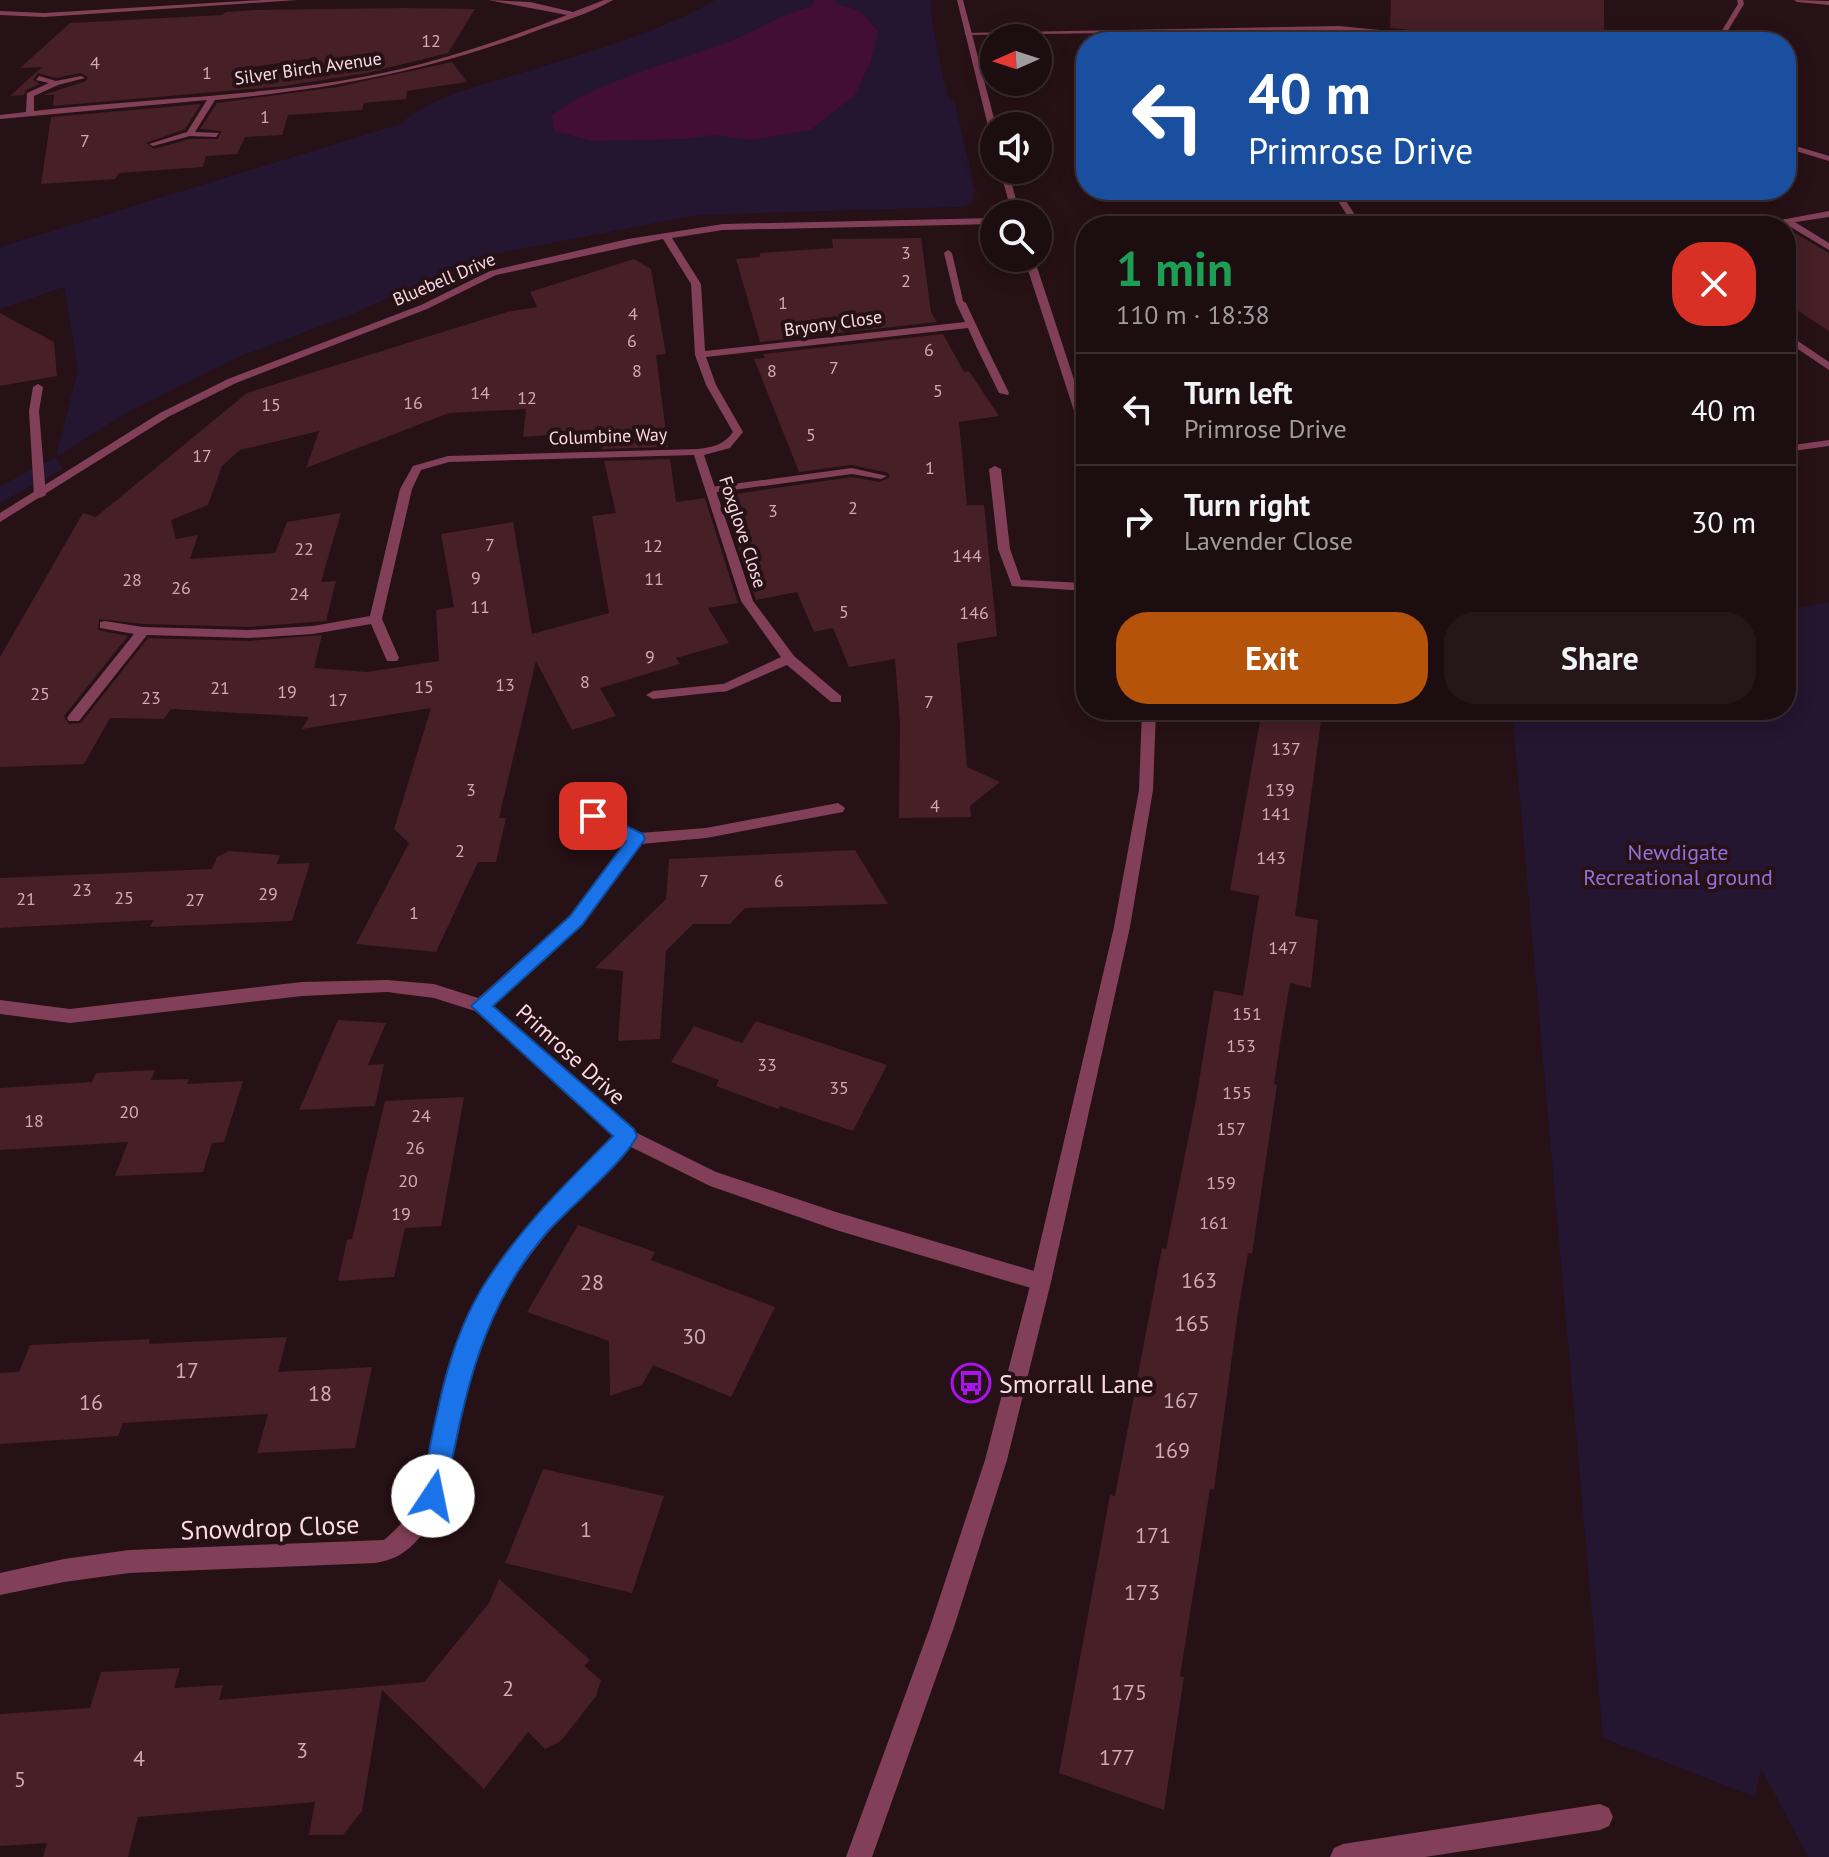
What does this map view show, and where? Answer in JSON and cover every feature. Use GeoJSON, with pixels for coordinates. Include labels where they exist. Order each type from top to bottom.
{"type":"FeatureCollection","features":[{"type":"Feature","properties":{"kind":"street"},"geometry":{"type":"LineString","coordinates":[[0,13],[44,15],[294,0]]}},
{"type":"Feature","properties":{"kind":"street"},"geometry":{"type":"LineString","coordinates":[[491,0],[530,4],[573,14]]}},
{"type":"Feature","properties":{"kind":"street","name":"Silver Birch Avenue"},"geometry":{"type":"LineString","coordinates":[[0,117],[290,90],[407,69],[610,0]]}},
{"type":"Feature","properties":{"kind":"street"},"geometry":{"type":"LineString","coordinates":[[960,0],[988,112]]}},
{"type":"Feature","properties":{"kind":"street"},"geometry":{"type":"LineString","coordinates":[[1724,32],[1741,4],[1740,0]]}},
{"type":"Feature","properties":{"kind":"street"},"geometry":{"type":"LineString","coordinates":[[1797,0],[1829,3]]}},
{"type":"Feature","properties":{"kind":"street"},"geometry":{"type":"LineString","coordinates":[[967,33],[1339,28],[1385,32]]}},
{"type":"Feature","properties":{"kind":"street"},"geometry":{"type":"LineString","coordinates":[[257,70],[307,64]]}},
{"type":"Feature","properties":{"kind":"street"},"geometry":{"type":"LineString","coordinates":[[277,69],[290,90]]}},
{"type":"Feature","properties":{"kind":"street"},"geometry":{"type":"LineString","coordinates":[[39,78],[56,83]]}},
{"type":"Feature","properties":{"kind":"street"},"geometry":{"type":"LineString","coordinates":[[30,113],[30,95],[56,83],[81,78]]}},
{"type":"Feature","properties":{"kind":"street"},"geometry":{"type":"LineString","coordinates":[[190,134],[213,97]]}},
{"type":"Feature","properties":{"kind":"street"},"geometry":{"type":"LineString","coordinates":[[153,144],[190,134],[216,135]]}},
{"type":"Feature","properties":{"kind":"street"},"geometry":{"type":"LineString","coordinates":[[1796,148],[1829,159]]}},
{"type":"Feature","properties":{"kind":"street"},"geometry":{"type":"LineString","coordinates":[[1796,220],[1829,214]]}},
{"type":"Feature","properties":{"kind":"street","name":"Bluebell Drive"},"geometry":{"type":"LineString","coordinates":[[0,518],[164,415],[232,381],[424,307],[473,281],[525,264],[723,227],[980,221]]}},
{"type":"Feature","properties":{"kind":"street"},"geometry":{"type":"LineString","coordinates":[[1796,227],[1829,247]]}},
{"type":"Feature","properties":{"kind":"street","name":"Columbine Way"},"geometry":{"type":"LineString","coordinates":[[376,619],[406,489],[417,468],[448,459],[698,452],[720,450],[732,442],[738,432],[711,385],[700,355],[696,284],[666,236]]}},
{"type":"Feature","properties":{"kind":"street"},"geometry":{"type":"LineString","coordinates":[[948,253],[961,303],[1004,393]]}},
{"type":"Feature","properties":{"kind":"street"},"geometry":{"type":"LineString","coordinates":[[1034,272],[1076,401]]}},
{"type":"Feature","properties":{"kind":"street","name":"Bryony Close"},"geometry":{"type":"LineString","coordinates":[[700,355],[822,342],[877,332],[970,325]]}},
{"type":"Feature","properties":{"kind":"street"},"geometry":{"type":"LineString","coordinates":[[1796,343],[1829,367]]}},
{"type":"Feature","properties":{"kind":"street"},"geometry":{"type":"LineString","coordinates":[[38,387],[34,411],[40,495]]}},
{"type":"Feature","properties":{"kind":"street"},"geometry":{"type":"LineString","coordinates":[[1796,448],[1829,443]]}},
{"type":"Feature","properties":{"kind":"street","name":"Foxglove Close"},"geometry":{"type":"LineString","coordinates":[[698,452],[747,601],[789,659],[836,699]]}},
{"type":"Feature","properties":{"kind":"street"},"geometry":{"type":"LineString","coordinates":[[995,469],[1004,549],[1016,583],[1076,586]]}},
{"type":"Feature","properties":{"kind":"street"},"geometry":{"type":"LineString","coordinates":[[711,490],[852,471],[881,476]]}},
{"type":"Feature","properties":{"kind":"street"},"geometry":{"type":"LineString","coordinates":[[105,625],[143,631],[249,634],[313,630],[376,619],[392,658]]}},
{"type":"Feature","properties":{"kind":"street"},"geometry":{"type":"LineString","coordinates":[[74,718],[143,631]]}},
{"type":"Feature","properties":{"kind":"street"},"geometry":{"type":"LineString","coordinates":[[653,695],[722,688],[789,659]]}},
{"type":"Feature","properties":{"kind":"street"},"geometry":{"type":"LineString","coordinates":[[859,1857],[942,1627],[996,1460],[1041,1282],[1122,927],[1146,790],[1149,720]]}},
{"type":"Feature","properties":{"kind":"street"},"geometry":{"type":"LineString","coordinates":[[571,805],[637,839],[706,833],[838,808]]}},
{"type":"Feature","properties":{"kind":"street"},"geometry":{"type":"LineString","coordinates":[[481,1006],[576,920],[637,839]]}},
{"type":"Feature","properties":{"kind":"street","name":"Primrose Drive"},"geometry":{"type":"LineString","coordinates":[[0,1007],[70,1016],[302,989],[387,986],[434,991],[481,1006],[627,1136],[710,1178],[836,1221],[1041,1282]]}},
{"type":"Feature","properties":{"kind":"street","name":"Snowdrop Close"},"geometry":{"type":"LineString","coordinates":[[0,1584],[69,1567],[171,1559],[259,1559],[388,1550],[415,1529],[433,1496],[463,1361],[491,1294],[539,1226],[627,1136]]}},
{"type":"Feature","properties":{"kind":"street"},"geometry":{"type":"LineString","coordinates":[[1343,1857],[1600,1817]]}},
{"type":"Feature","properties":{"kind":"green space"},"geometry":{"type":"Polygon","coordinates":[[[715,0],[931,0],[932,22],[947,95],[955,103],[975,190],[972,203],[960,207],[697,215],[479,257],[350,315],[236,358],[128,412],[56,457],[78,370],[64,287],[0,309],[0,247],[400,124],[441,99],[619,42],[669,23],[715,0]]]}},
{"type":"Feature","properties":{"kind":"green space"},"geometry":{"type":"Polygon","coordinates":[[[56,457],[63,469],[0,503],[0,486],[56,457]]]}},
{"type":"Feature","properties":{"kind":"green space","name":"Newdigate Recreational ground"},"geometry":{"type":"Polygon","coordinates":[[[1829,602],[1829,1857],[1808,1857],[1761,1768],[1755,1797],[1603,1738],[1513,720],[1796,720],[1796,608],[1829,602]]]}},
{"type":"Feature","properties":{"kind":"shaded area"},"geometry":{"type":"Polygon","coordinates":[[[814,0],[834,0],[837,4],[860,11],[878,31],[870,63],[855,95],[810,130],[751,140],[713,135],[686,139],[593,141],[554,131],[552,115],[572,102],[616,81],[740,37],[790,13],[811,7],[814,0]]]}},
{"type":"Feature","properties":{"kind":"building"},"geometry":{"type":"Polygon","coordinates":[[[1391,0],[1604,0],[1604,32],[1431,32],[1390,28],[1391,0]]]}},
{"type":"Feature","properties":{"kind":"building"},"geometry":{"type":"Polygon","coordinates":[[[475,9],[448,53],[367,73],[285,86],[53,106],[54,95],[43,95],[86,81],[88,77],[80,73],[56,78],[38,73],[33,80],[40,84],[26,90],[24,95],[10,96],[42,67],[20,68],[70,23],[222,15],[254,10],[475,9]],[[307,59],[253,67],[250,71],[257,75],[309,68],[312,63],[307,59]]]}},
{"type":"Feature","properties":{"kind":"building"},"geometry":{"type":"Polygon","coordinates":[[[452,62],[467,82],[407,91],[406,99],[364,103],[362,110],[288,115],[282,135],[245,137],[237,154],[206,156],[203,167],[119,173],[115,179],[41,184],[51,117],[201,104],[185,129],[146,143],[154,149],[190,139],[218,139],[221,131],[200,129],[217,103],[337,87],[452,62]]]}},
{"type":"Feature","properties":{"kind":"building"},"geometry":{"type":"Polygon","coordinates":[[[1796,234],[1829,253],[1829,331],[1796,310],[1796,234]]]}},
{"type":"Feature","properties":{"kind":"building"},"geometry":{"type":"Polygon","coordinates":[[[921,238],[931,312],[937,322],[760,342],[736,259],[760,257],[760,253],[833,248],[832,239],[921,238]]]}},
{"type":"Feature","properties":{"kind":"building"},"geometry":{"type":"Polygon","coordinates":[[[634,259],[651,269],[666,354],[656,355],[668,447],[602,449],[597,431],[523,437],[526,409],[449,413],[306,468],[319,431],[240,450],[222,466],[208,505],[171,520],[176,539],[198,535],[190,559],[275,553],[287,522],[341,513],[321,582],[336,581],[326,621],[249,627],[143,624],[99,619],[98,630],[128,636],[64,716],[69,724],[81,723],[148,638],[249,641],[322,635],[314,668],[367,672],[439,661],[436,610],[454,607],[441,534],[513,522],[532,634],[609,613],[592,516],[616,513],[604,461],[670,459],[676,502],[705,498],[738,603],[708,608],[729,643],[676,658],[680,664],[600,688],[616,716],[572,730],[536,661],[499,818],[506,818],[496,862],[478,862],[436,952],[356,944],[409,843],[394,829],[431,708],[302,729],[309,717],[171,709],[164,719],[110,718],[84,764],[0,767],[0,657],[83,513],[96,517],[247,393],[507,312],[537,307],[530,292],[634,259]]]}},
{"type":"Feature","properties":{"kind":"building"},"geometry":{"type":"Polygon","coordinates":[[[0,313],[54,342],[57,376],[0,386],[0,313]]]}},
{"type":"Feature","properties":{"kind":"building"},"geometry":{"type":"Polygon","coordinates":[[[943,334],[964,372],[969,371],[999,416],[959,422],[967,505],[984,505],[997,636],[957,643],[967,767],[1000,782],[970,806],[971,817],[899,818],[900,724],[895,659],[849,667],[833,628],[814,632],[797,592],[756,600],[721,496],[852,477],[880,482],[890,477],[888,473],[852,465],[799,472],[754,359],[765,358],[763,354],[943,334]]]}},
{"type":"Feature","properties":{"kind":"building"},"geometry":{"type":"Polygon","coordinates":[[[1260,720],[1321,721],[1295,916],[1318,920],[1311,988],[1290,983],[1252,1254],[1248,1253],[1214,1490],[1210,1489],[1180,1676],[1184,1677],[1164,1810],[1059,1773],[1110,1495],[1115,1496],[1162,1248],[1166,1249],[1214,990],[1243,996],[1259,896],[1230,890],[1260,720]]]}},
{"type":"Feature","properties":{"kind":"building"},"geometry":{"type":"Polygon","coordinates":[[[855,850],[888,904],[745,908],[730,924],[693,924],[666,951],[660,1039],[618,1041],[623,971],[595,968],[666,899],[669,859],[855,850]]]}},
{"type":"Feature","properties":{"kind":"building"},"geometry":{"type":"Polygon","coordinates":[[[229,851],[280,855],[277,864],[310,863],[292,921],[150,927],[153,920],[0,928],[0,878],[212,869],[217,857],[229,851]]]}},
{"type":"Feature","properties":{"kind":"building"},"geometry":{"type":"Polygon","coordinates":[[[338,1020],[386,1023],[368,1065],[384,1064],[375,1106],[299,1110],[338,1020]]]}},
{"type":"Feature","properties":{"kind":"building"},"geometry":{"type":"Polygon","coordinates":[[[756,1021],[887,1065],[853,1131],[780,1106],[778,1109],[716,1086],[719,1080],[671,1062],[694,1026],[742,1043],[756,1021]]]}},
{"type":"Feature","properties":{"kind":"building"},"geometry":{"type":"Polygon","coordinates":[[[155,1070],[151,1080],[189,1079],[187,1084],[243,1081],[224,1142],[212,1143],[203,1172],[115,1176],[128,1142],[0,1150],[0,1088],[92,1082],[96,1073],[155,1070]]]}},
{"type":"Feature","properties":{"kind":"building"},"geometry":{"type":"Polygon","coordinates":[[[464,1097],[441,1226],[405,1228],[394,1277],[338,1281],[347,1240],[352,1239],[385,1101],[464,1097]]]}},
{"type":"Feature","properties":{"kind":"building"},"geometry":{"type":"Polygon","coordinates":[[[578,1225],[655,1252],[651,1260],[775,1307],[731,1397],[653,1365],[642,1385],[610,1396],[609,1341],[527,1312],[578,1225]]]}},
{"type":"Feature","properties":{"kind":"building"},"geometry":{"type":"Polygon","coordinates":[[[287,1337],[278,1372],[372,1367],[355,1448],[257,1453],[268,1414],[123,1423],[118,1436],[0,1444],[0,1373],[19,1372],[30,1345],[150,1339],[149,1344],[287,1337]]]}},
{"type":"Feature","properties":{"kind":"building"},"geometry":{"type":"Polygon","coordinates":[[[543,1469],[664,1496],[632,1593],[505,1563],[543,1469]]]}},
{"type":"Feature","properties":{"kind":"building"},"geometry":{"type":"Polygon","coordinates":[[[499,1579],[590,1660],[584,1666],[601,1680],[596,1696],[561,1741],[545,1749],[528,1732],[484,1789],[382,1690],[362,1811],[343,1835],[309,1835],[315,1802],[138,1817],[128,1857],[43,1857],[47,1843],[0,1846],[0,1714],[90,1708],[101,1672],[180,1668],[174,1688],[223,1685],[219,1700],[424,1682],[489,1603],[499,1579]]]}},
{"type":"Feature","properties":{"kind":"place","name":"Smorrall Lane"},"geometry":{"type":"Point","coordinates":[971,1383]}},
{"type":"Feature","properties":{"kind":"route"},"geometry":{"type":"LineString","coordinates":[[433,1496],[452,1398],[467,1349],[491,1294],[539,1226],[627,1136],[481,1006],[576,920],[637,839],[593,816]]}}]}
